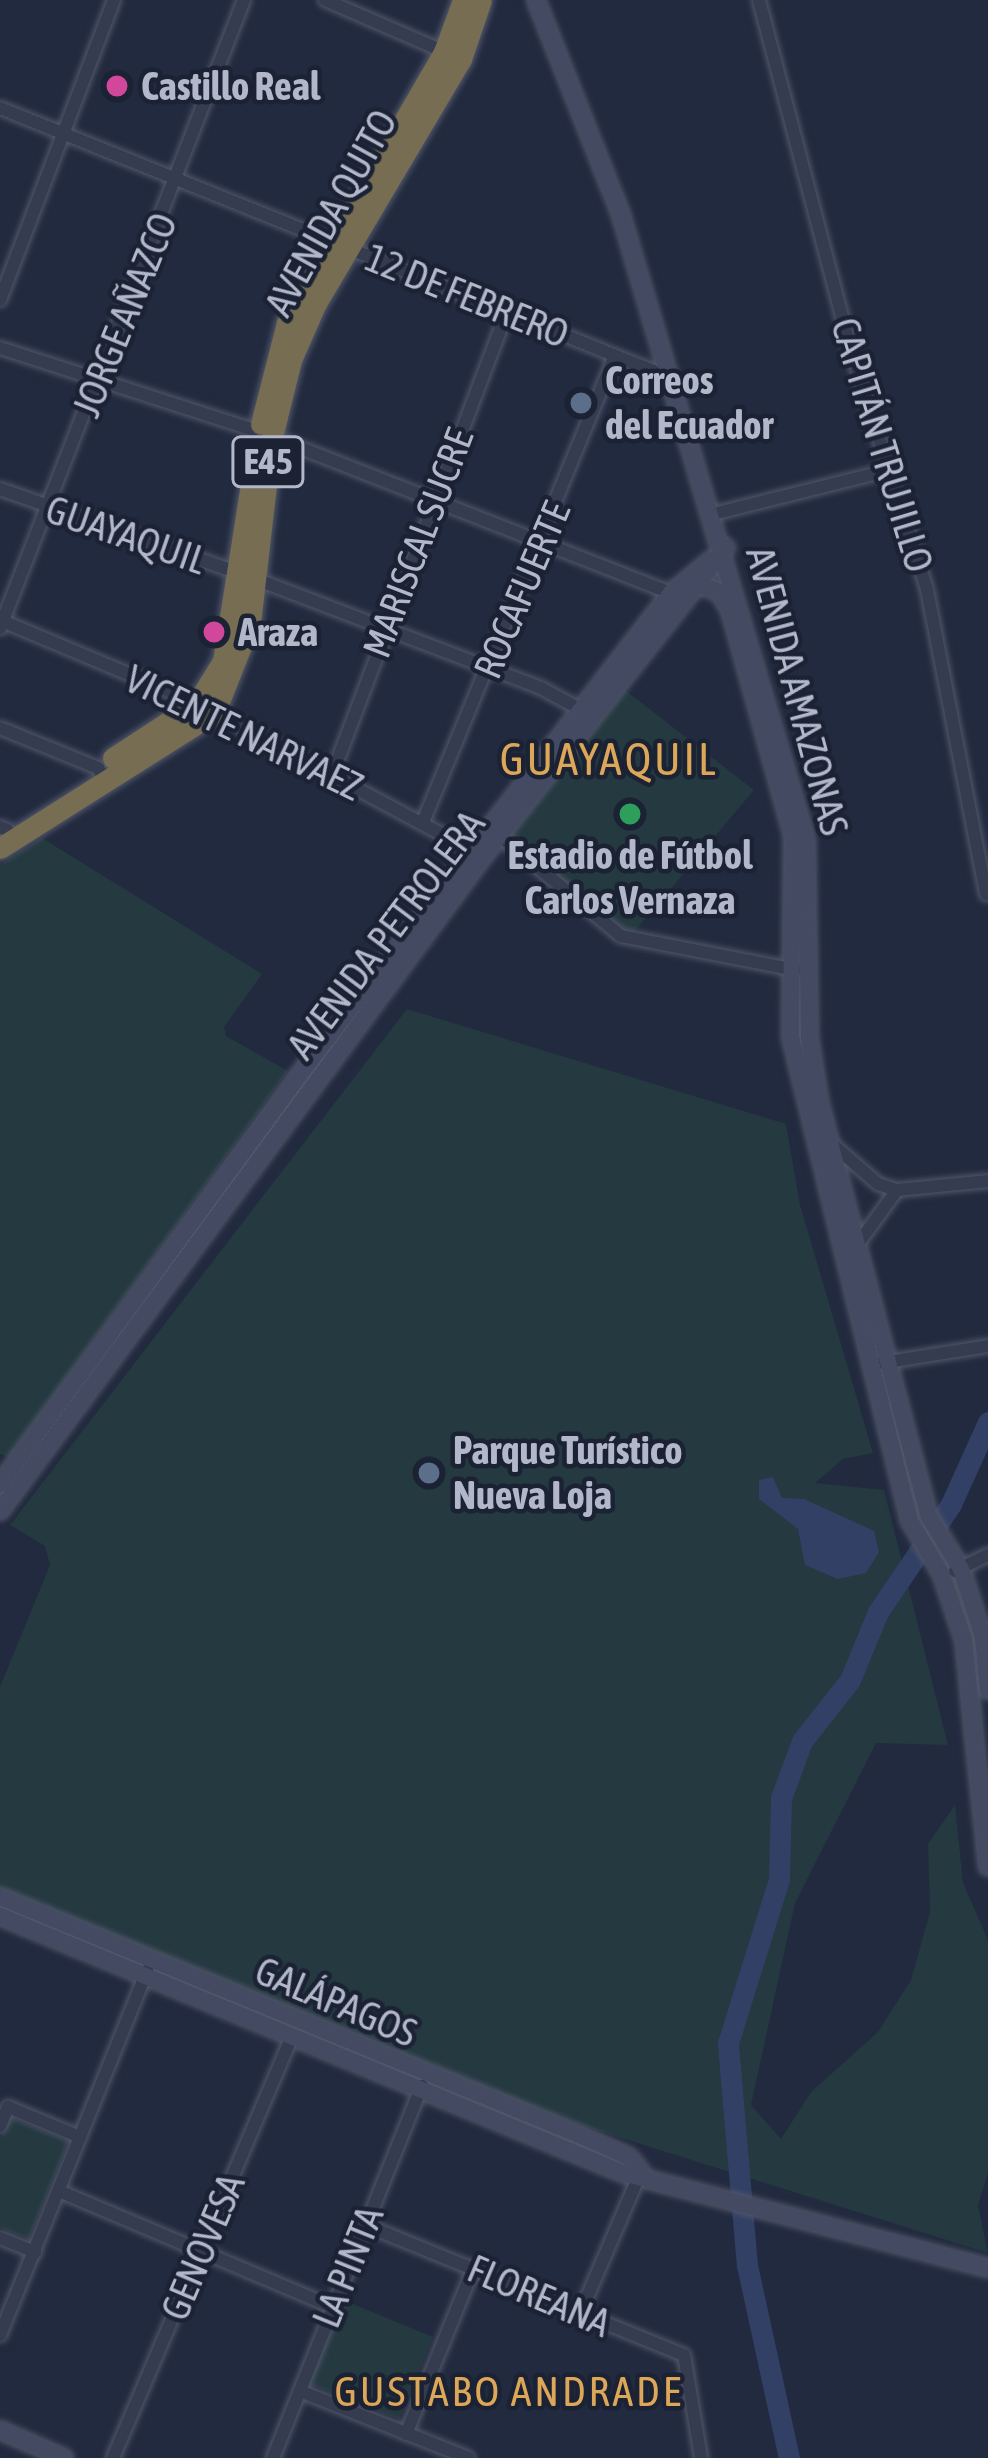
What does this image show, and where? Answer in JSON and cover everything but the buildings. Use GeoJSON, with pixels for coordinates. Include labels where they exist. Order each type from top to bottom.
{"type":"FeatureCollection","features":[{"type":"Feature","properties":{"kind":"highway","name":"AVENIDA QUITO"},"geometry":{"type":"LineString","coordinates":[[453,55],[464,0]]}},
{"type":"Feature","properties":{"kind":"highway","name":"AVENIDA QUITO"},"geometry":{"type":"LineString","coordinates":[[206,708],[250,623],[244,575],[266,436],[291,360],[341,244],[481,0]]}},
{"type":"Feature","properties":{"kind":"highway"},"geometry":{"type":"LineString","coordinates":[[2,835],[206,708]]}},
{"type":"Feature","properties":{"kind":"main road","name":"AVENIDA AMAZONAS"},"geometry":{"type":"LineString","coordinates":[[536,0],[621,215],[725,548],[806,838],[809,1036],[828,1141],[860,1241],[929,1517],[958,1563],[988,1690]]}},
{"type":"Feature","properties":{"kind":"main road","name":"AVENIDA PETROLERA"},"geometry":{"type":"LineString","coordinates":[[477,854],[500,836],[686,592],[725,548]]}},
{"type":"Feature","properties":{"kind":"main road","name":"AVENIDA PETROLERA"},"geometry":{"type":"LineString","coordinates":[[686,592],[725,548]]}},
{"type":"Feature","properties":{"kind":"main road","name":"AVENIDA AMAZONAS"},"geometry":{"type":"LineString","coordinates":[[686,592],[719,592],[730,610],[793,835],[790,1037],[910,1521],[978,1637],[988,1868]]}},
{"type":"Feature","properties":{"kind":"main road","name":"AVENIDA PETROLERA"},"geometry":{"type":"LineString","coordinates":[[0,1511],[11,1473],[477,854],[591,716]]}},
{"type":"Feature","properties":{"kind":"main road","name":"GALÁPAGOS"},"geometry":{"type":"LineString","coordinates":[[0,1897],[292,2037],[423,2085]]}},
{"type":"Feature","properties":{"kind":"main road","name":"GALÁPAGOS"},"geometry":{"type":"LineString","coordinates":[[0,1916],[149,1967],[623,2173],[641,2172],[988,2268]]}},
{"type":"Feature","properties":{"kind":"main road"},"geometry":{"type":"LineString","coordinates":[[0,2430],[64,2458]]}},
{"type":"Feature","properties":{"kind":"street"},"geometry":{"type":"LineString","coordinates":[[0,300],[114,0]]}},
{"type":"Feature","properties":{"kind":"street","name":"JORGE AÑAZCO"},"geometry":{"type":"LineString","coordinates":[[1,623],[178,182],[244,0]]}},
{"type":"Feature","properties":{"kind":"street"},"geometry":{"type":"LineString","coordinates":[[325,0],[453,55]]}},
{"type":"Feature","properties":{"kind":"street","name":"CAPITÁN TRUJILLO"},"geometry":{"type":"LineString","coordinates":[[759,0],[889,470],[927,590],[986,893]]}},
{"type":"Feature","properties":{"kind":"street","name":"12 DE FEBRERO"},"geometry":{"type":"LineString","coordinates":[[0,108],[668,377]]}},
{"type":"Feature","properties":{"kind":"street","name":"MARISCAL SUCRE"},"geometry":{"type":"LineString","coordinates":[[332,776],[506,312]]}},
{"type":"Feature","properties":{"kind":"street"},"geometry":{"type":"LineString","coordinates":[[0,348],[266,436],[433,502],[686,592]]}},
{"type":"Feature","properties":{"kind":"street","name":"ROCAFUERTE"},"geometry":{"type":"LineString","coordinates":[[423,822],[543,541],[615,356]]}},
{"type":"Feature","properties":{"kind":"street"},"geometry":{"type":"LineString","coordinates":[[713,514],[889,470]]}},
{"type":"Feature","properties":{"kind":"street","name":"GUAYAQUIL"},"geometry":{"type":"LineString","coordinates":[[0,489],[244,575],[489,670],[591,716]]}},
{"type":"Feature","properties":{"kind":"street","name":"VICENTE NARVAEZ"},"geometry":{"type":"LineString","coordinates":[[1,623],[206,708],[477,854]]}},
{"type":"Feature","properties":{"kind":"street"},"geometry":{"type":"LineString","coordinates":[[0,728],[101,774]]}},
{"type":"Feature","properties":{"kind":"street"},"geometry":{"type":"LineString","coordinates":[[500,836],[620,936],[810,971]]}},
{"type":"Feature","properties":{"kind":"street"},"geometry":{"type":"LineString","coordinates":[[828,1141],[878,1184],[897,1190],[988,1181]]}},
{"type":"Feature","properties":{"kind":"street"},"geometry":{"type":"LineString","coordinates":[[860,1241],[897,1190]]}},
{"type":"Feature","properties":{"kind":"street"},"geometry":{"type":"LineString","coordinates":[[869,1365],[988,1346]]}},
{"type":"Feature","properties":{"kind":"street"},"geometry":{"type":"LineString","coordinates":[[939,1570],[988,1555]]}},
{"type":"Feature","properties":{"kind":"street"},"geometry":{"type":"LineString","coordinates":[[0,2335],[149,1967]]}},
{"type":"Feature","properties":{"kind":"street","name":"GENOVESA"},"geometry":{"type":"LineString","coordinates":[[113,2458],[292,2037]]}},
{"type":"Feature","properties":{"kind":"street","name":"LA PINTA"},"geometry":{"type":"LineString","coordinates":[[273,2458],[423,2085]]}},
{"type":"Feature","properties":{"kind":"street"},"geometry":{"type":"LineString","coordinates":[[0,2126],[8,2107],[80,2137]]}},
{"type":"Feature","properties":{"kind":"street"},"geometry":{"type":"LineString","coordinates":[[579,2316],[641,2172]]}},
{"type":"Feature","properties":{"kind":"street"},"geometry":{"type":"LineString","coordinates":[[59,2191],[332,2307]]}},
{"type":"Feature","properties":{"kind":"street","name":"FLOREANA"},"geometry":{"type":"LineString","coordinates":[[364,2224],[474,2267],[579,2316],[684,2355],[701,2458]]}},
{"type":"Feature","properties":{"kind":"street"},"geometry":{"type":"LineString","coordinates":[[0,2237],[34,2252]]}},
{"type":"Feature","properties":{"kind":"street"},"geometry":{"type":"LineString","coordinates":[[406,2434],[474,2267]]}},
{"type":"Feature","properties":{"kind":"street"},"geometry":{"type":"LineString","coordinates":[[299,2390],[468,2458]]}},
{"type":"Feature","properties":{"kind":"shaded area","name":"Estadio de Fútbol Carlos Vernaza"},"geometry":{"type":"Polygon","coordinates":[[[625,690],[754,790],[631,936],[508,838],[625,690]]]}},
{"type":"Feature","properties":{"kind":"shaded area"},"geometry":{"type":"Polygon","coordinates":[[[42,838],[262,974],[224,1027],[226,1036],[288,1071],[9,1457],[0,1454],[0,865],[42,838]]]}},
{"type":"Feature","properties":{"kind":"shaded area"},"geometry":{"type":"Polygon","coordinates":[[[407,1009],[786,1124],[800,1205],[873,1453],[843,1459],[815,1483],[884,1490],[948,1745],[876,1743],[795,1903],[751,2105],[781,2139],[811,2092],[878,2032],[911,1980],[930,1912],[928,1844],[955,1805],[963,1883],[988,1940],[988,2173],[978,2205],[988,2253],[574,2123],[0,1900],[0,1687],[50,1565],[45,1546],[10,1525],[407,1009]]]}},
{"type":"Feature","properties":{"kind":"shaded area"},"geometry":{"type":"Polygon","coordinates":[[[9,2117],[69,2141],[29,2239],[0,2228],[0,2138],[9,2117]]]}},
{"type":"Feature","properties":{"kind":"shaded area"},"geometry":{"type":"Polygon","coordinates":[[[341,2299],[433,2337],[399,2419],[307,2383],[341,2299]]]}},
{"type":"Feature","properties":{"kind":"water"},"geometry":{"type":"Polygon","coordinates":[[[773,1477],[782,1498],[804,1499],[874,1531],[879,1552],[866,1573],[838,1579],[805,1565],[798,1529],[759,1499],[759,1480],[773,1477]]]}},
{"type":"Feature","properties":{"kind":"waterway"},"geometry":{"type":"LineString","coordinates":[[789,2458],[747,2266],[728,2043],[779,1879],[781,1798],[802,1741],[850,1680],[878,1612],[951,1504],[988,1422]]}},
{"type":"Feature","properties":{"kind":"place","name":"Castillo Real"},"geometry":{"type":"Point","coordinates":[117,86]}},
{"type":"Feature","properties":{"kind":"place","name":"Correos del Ecuador"},"geometry":{"type":"Point","coordinates":[581,403]}},
{"type":"Feature","properties":{"kind":"place","name":"Araza"},"geometry":{"type":"Point","coordinates":[214,632]}},
{"type":"Feature","properties":{"kind":"place","name":"Estadio de Fútbol Carlos Vernaza"},"geometry":{"type":"Point","coordinates":[630,814]}},
{"type":"Feature","properties":{"kind":"place","name":"Parque Turístico Nueva Loja"},"geometry":{"type":"Point","coordinates":[429,1473]}},
{"type":"Feature","properties":{"kind":"district","name":"GUAYAQUIL"},"geometry":{"type":"Point","coordinates":[609,760]}},
{"type":"Feature","properties":{"kind":"district","name":"GUSTABO ANDRADE"},"geometry":{"type":"Point","coordinates":[509,2391]}}]}
